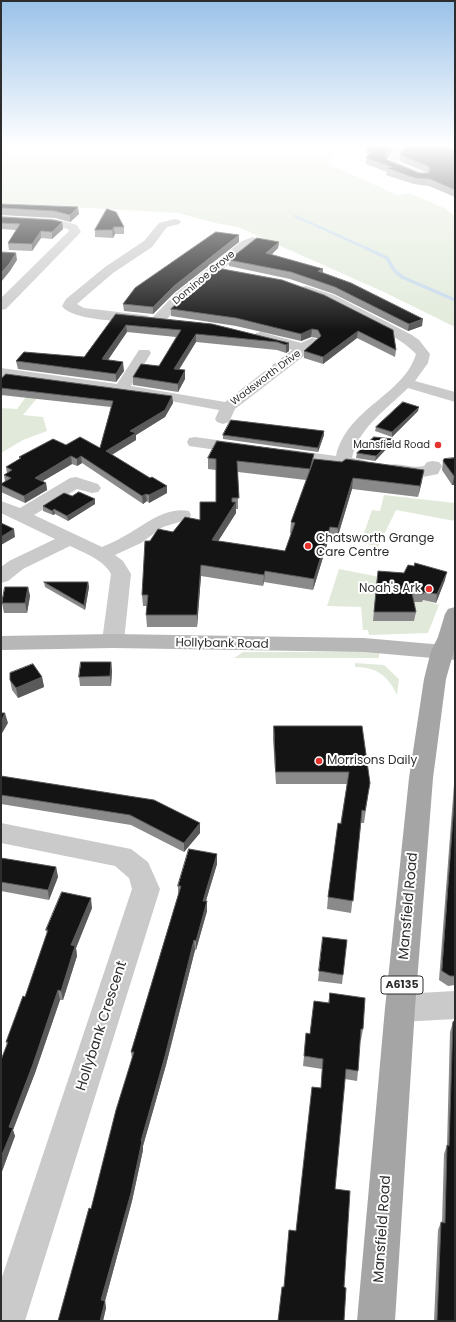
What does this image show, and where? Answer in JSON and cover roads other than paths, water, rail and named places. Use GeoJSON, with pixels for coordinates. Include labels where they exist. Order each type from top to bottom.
{"type":"FeatureCollection","features":[{"type":"Feature","properties":{"kind":"main road","name":"Mansfield Road"},"geometry":{"type":"LineString","coordinates":[[376,1321],[400,1008],[421,778],[429,710],[449,652],[449,637],[455,614]]}},
{"type":"Feature","properties":{"kind":"main road","name":"Hollybank Road"},"geometry":{"type":"LineString","coordinates":[[1,643],[113,641],[364,645],[449,652]]}},
{"type":"Feature","properties":{"kind":"street"},"geometry":{"type":"LineString","coordinates":[[1,219],[54,222],[73,227],[75,232],[1,306]]}},
{"type":"Feature","properties":{"kind":"street"},"geometry":{"type":"LineString","coordinates":[[174,222],[163,225],[148,244],[109,270],[71,302],[69,306],[80,312],[177,322]]}},
{"type":"Feature","properties":{"kind":"street","name":"Dominoe Grove"},"geometry":{"type":"LineString","coordinates":[[158,320],[180,297],[246,244],[253,241]]}},
{"type":"Feature","properties":{"kind":"street"},"geometry":{"type":"LineString","coordinates":[[215,269],[233,272]]}},
{"type":"Feature","properties":{"kind":"street"},"geometry":{"type":"LineString","coordinates":[[291,285],[329,298],[367,316],[414,343],[423,354],[423,360],[406,383],[363,421],[354,432],[346,447],[343,462]]}},
{"type":"Feature","properties":{"kind":"street","name":"Wadsworth Drive"},"geometry":{"type":"LineString","coordinates":[[1,374],[121,389],[220,426],[308,345],[250,334]]}},
{"type":"Feature","properties":{"kind":"street"},"geometry":{"type":"LineString","coordinates":[[121,389],[138,356]]}},
{"type":"Feature","properties":{"kind":"street"},"geometry":{"type":"LineString","coordinates":[[406,383],[455,397]]}},
{"type":"Feature","properties":{"kind":"street"},"geometry":{"type":"LineString","coordinates":[[195,442],[220,426],[264,451],[418,473],[432,470],[433,466]]}},
{"type":"Feature","properties":{"kind":"street"},"geometry":{"type":"LineString","coordinates":[[21,515],[76,482],[92,488]]}},
{"type":"Feature","properties":{"kind":"street"},"geometry":{"type":"LineString","coordinates":[[1,506],[102,554],[116,566],[121,574],[113,641]]}},
{"type":"Feature","properties":{"kind":"street"},"geometry":{"type":"LineString","coordinates":[[102,554],[134,539],[156,523],[182,515]]}},
{"type":"Feature","properties":{"kind":"street"},"geometry":{"type":"LineString","coordinates":[[1,577],[16,565],[69,539]]}},
{"type":"Feature","properties":{"kind":"street","name":"Hollybank Crescent"},"geometry":{"type":"LineString","coordinates":[[1,833],[122,857],[132,863],[142,874],[146,888],[6,1321]]}},
{"type":"Feature","properties":{"kind":"street"},"geometry":{"type":"LineString","coordinates":[[400,1008],[455,1005]]}},
{"type":"Feature","properties":{"kind":"waterway"},"geometry":{"type":"LineString","coordinates":[[295,216],[368,249]]}},
{"type":"Feature","properties":{"kind":"waterway"},"geometry":{"type":"LineString","coordinates":[[366,248],[387,258],[394,270],[402,277],[455,300]]}},
{"type":"Feature","properties":{"kind":"place","name":"Mansfield Road"},"geometry":{"type":"Point","coordinates":[438,445]}},
{"type":"Feature","properties":{"kind":"place","name":"Chatsworth Grange Care Centre"},"geometry":{"type":"Point","coordinates":[308,546]}},
{"type":"Feature","properties":{"kind":"place","name":"Noah's Ark"},"geometry":{"type":"Point","coordinates":[429,589]}},
{"type":"Feature","properties":{"kind":"place","name":"Morrisons Daily"},"geometry":{"type":"Point","coordinates":[319,761]}}]}
